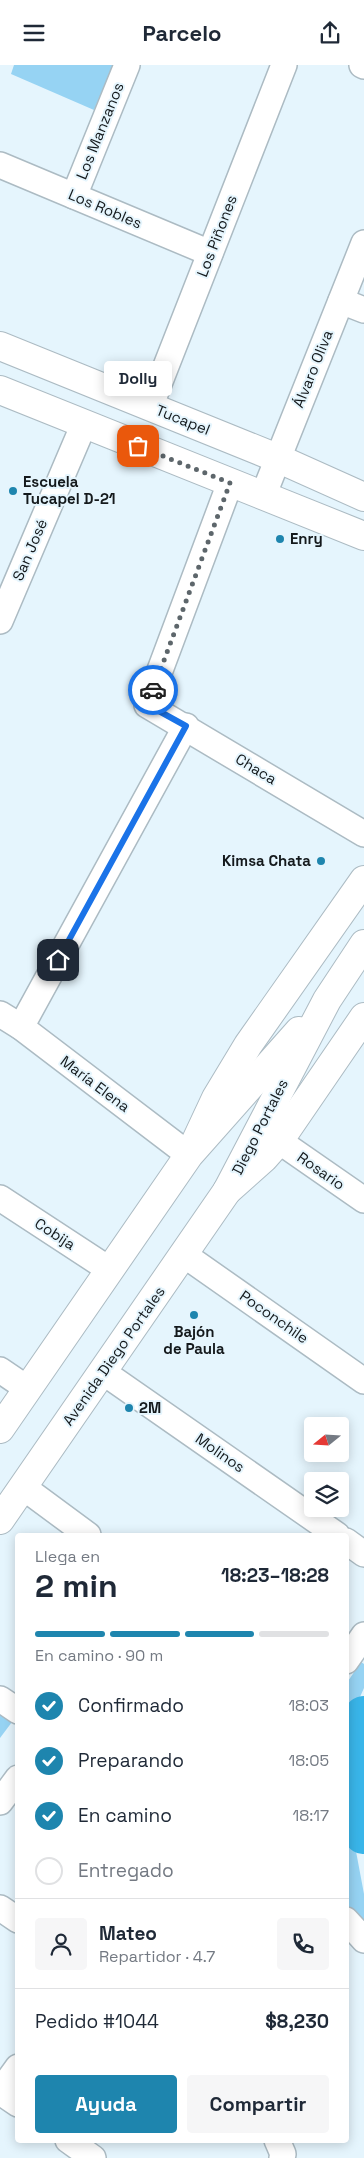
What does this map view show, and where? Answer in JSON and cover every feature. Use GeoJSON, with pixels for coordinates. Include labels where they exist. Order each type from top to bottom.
{"type":"FeatureCollection","features":[{"type":"Feature","properties":{"kind":"main road","name":"Tucapel"},"geometry":{"type":"LineString","coordinates":[[0,346],[277,458],[364,497]]}},
{"type":"Feature","properties":{"kind":"main road"},"geometry":{"type":"LineString","coordinates":[[0,390],[364,536]]}},
{"type":"Feature","properties":{"kind":"main road"},"geometry":{"type":"LineString","coordinates":[[0,1429],[188,1155],[216,1098],[248,1045],[364,880]]}},
{"type":"Feature","properties":{"kind":"main road","name":"Diego Portales"},"geometry":{"type":"LineString","coordinates":[[227,1191],[326,1000],[364,944]]}},
{"type":"Feature","properties":{"kind":"main road","name":"Diego Portales"},"geometry":{"type":"LineString","coordinates":[[188,1155],[326,1000]]}},
{"type":"Feature","properties":{"kind":"main road","name":"Diego Portales"},"geometry":{"type":"LineString","coordinates":[[227,1191],[264,1158],[279,1141],[363,1022]]}},
{"type":"Feature","properties":{"kind":"main road","name":"Avenida Diego Portales"},"geometry":{"type":"LineString","coordinates":[[0,1520],[227,1191]]}},
{"type":"Feature","properties":{"kind":"street","name":"Los Manzanos"},"geometry":{"type":"LineString","coordinates":[[74,197],[127,65]]}},
{"type":"Feature","properties":{"kind":"street","name":"Los Piñones"},"geometry":{"type":"LineString","coordinates":[[150,407],[284,65]]}},
{"type":"Feature","properties":{"kind":"street","name":"Los Robles"},"geometry":{"type":"LineString","coordinates":[[0,165],[210,253]]}},
{"type":"Feature","properties":{"kind":"street","name":"Álvaro Oliva"},"geometry":{"type":"LineString","coordinates":[[263,496],[364,243]]}},
{"type":"Feature","properties":{"kind":"street"},"geometry":{"type":"LineString","coordinates":[[341,301],[364,310]]}},
{"type":"Feature","properties":{"kind":"street","name":"San José"},"geometry":{"type":"LineString","coordinates":[[0,621],[84,424]]}},
{"type":"Feature","properties":{"kind":"street","name":"Chaca"},"geometry":{"type":"LineString","coordinates":[[230,483],[148,705],[364,834]]}},
{"type":"Feature","properties":{"kind":"street"},"geometry":{"type":"LineString","coordinates":[[21,1027],[186,726]]}},
{"type":"Feature","properties":{"kind":"street","name":"María Elena"},"geometry":{"type":"LineString","coordinates":[[0,1014],[21,1027],[188,1155]]}},
{"type":"Feature","properties":{"kind":"street","name":"Rosario"},"geometry":{"type":"LineString","coordinates":[[279,1141],[364,1200]]}},
{"type":"Feature","properties":{"kind":"street","name":"Cobija"},"geometry":{"type":"LineString","coordinates":[[0,1198],[110,1270]]}},
{"type":"Feature","properties":{"kind":"street","name":"Poconchile"},"geometry":{"type":"LineString","coordinates":[[184,1254],[364,1381]]}},
{"type":"Feature","properties":{"kind":"street"},"geometry":{"type":"LineString","coordinates":[[0,1370],[28,1389]]}},
{"type":"Feature","properties":{"kind":"street","name":"Molinos"},"geometry":{"type":"LineString","coordinates":[[102,1372],[334,1533]]}},
{"type":"Feature","properties":{"kind":"street"},"geometry":{"type":"LineString","coordinates":[[23,1487],[85,1533]]}},
{"type":"Feature","properties":{"kind":"street"},"geometry":{"type":"LineString","coordinates":[[349,1543],[364,1554]]}},
{"type":"Feature","properties":{"kind":"street"},"geometry":{"type":"LineString","coordinates":[[349,1657],[364,1635]]}},
{"type":"Feature","properties":{"kind":"street"},"geometry":{"type":"LineString","coordinates":[[0,1699],[15,1709]]}},
{"type":"Feature","properties":{"kind":"street"},"geometry":{"type":"LineString","coordinates":[[0,1802],[15,1782]]}},
{"type":"Feature","properties":{"kind":"street"},"geometry":{"type":"LineString","coordinates":[[0,1908],[15,1918]]}},
{"type":"Feature","properties":{"kind":"street"},"geometry":{"type":"LineString","coordinates":[[349,1924],[364,1940]]}},
{"type":"Feature","properties":{"kind":"street"},"geometry":{"type":"LineString","coordinates":[[349,1941],[364,1949]]}},
{"type":"Feature","properties":{"kind":"street"},"geometry":{"type":"LineString","coordinates":[[15,2071],[0,2092],[15,2102]]}},
{"type":"Feature","properties":{"kind":"street"},"geometry":{"type":"LineString","coordinates":[[72,2143],[93,2158]]}},
{"type":"Feature","properties":{"kind":"street"},"geometry":{"type":"LineString","coordinates":[[279,2143],[283,2154],[282,2158]]}},
{"type":"Feature","properties":{"kind":"shaded area"},"geometry":{"type":"Polygon","coordinates":[[[14,65],[113,65],[94,110],[11,74],[14,65]]]}},
{"type":"Feature","properties":{"kind":"shaded area"},"geometry":{"type":"Polygon","coordinates":[[[361,1662],[364,1664],[364,1688],[349,1722],[349,1680],[361,1662]]]}},
{"type":"Feature","properties":{"kind":"shaded area"},"geometry":{"type":"Polygon","coordinates":[[[0,1714],[12,1722],[0,1738],[0,1714]]]}},
{"type":"Feature","properties":{"kind":"shaded area"},"geometry":{"type":"Polygon","coordinates":[[[349,1814],[364,1894],[364,1933],[349,1910],[349,1814]]]}},
{"type":"Feature","properties":{"kind":"waterway"},"geometry":{"type":"LineString","coordinates":[[364,1717],[349,1776],[364,1833]]}},
{"type":"Feature","properties":{"kind":"way so far"},"geometry":{"type":"LineString","coordinates":[[138,446],[230,483],[153,690]]}},
{"type":"Feature","properties":{"kind":"place","name":"Dolly"},"geometry":{"type":"Point","coordinates":[138,446]}},
{"type":"Feature","properties":{"kind":"place","name":"Escuela Tucapel D-21"},"geometry":{"type":"Point","coordinates":[13,491]}},
{"type":"Feature","properties":{"kind":"place","name":"Enry"},"geometry":{"type":"Point","coordinates":[280,539]}},
{"type":"Feature","properties":{"kind":"place","name":"Kimsa Chata"},"geometry":{"type":"Point","coordinates":[321,861]}},
{"type":"Feature","properties":{"kind":"place","name":"Bajón de Paula"},"geometry":{"type":"Point","coordinates":[194,1315]}},
{"type":"Feature","properties":{"kind":"place","name":"2M"},"geometry":{"type":"Point","coordinates":[129,1408]}},
{"type":"Feature","properties":{"kind":"route"},"geometry":{"type":"LineString","coordinates":[[58,960],[186,726],[148,705],[153,690]]}}]}
